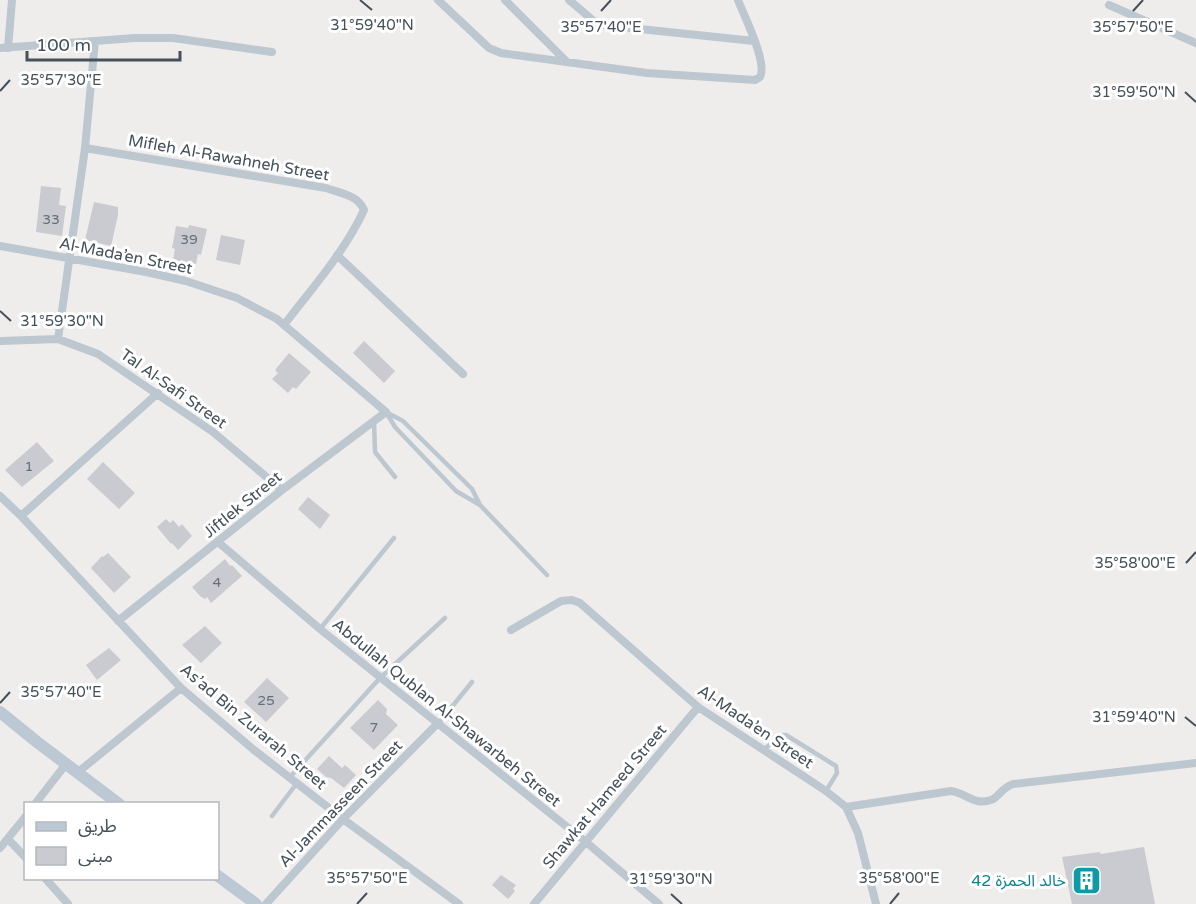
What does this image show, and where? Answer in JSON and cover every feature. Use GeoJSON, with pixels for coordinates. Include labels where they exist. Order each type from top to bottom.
{"type":"FeatureCollection","features":[{"type":"Feature","properties":{"kind":"street"},"geometry":{"type":"LineString","coordinates":[[12,0],[3,49],[95,41],[173,38],[272,52]]}},
{"type":"Feature","properties":{"kind":"street"},"geometry":{"type":"LineString","coordinates":[[438,0],[494,51],[647,73],[754,80],[760,77],[763,71],[738,0]]}},
{"type":"Feature","properties":{"kind":"street"},"geometry":{"type":"LineString","coordinates":[[506,0],[567,62]]}},
{"type":"Feature","properties":{"kind":"street"},"geometry":{"type":"LineString","coordinates":[[569,0],[595,22],[602,25],[754,41]]}},
{"type":"Feature","properties":{"kind":"street"},"geometry":{"type":"LineString","coordinates":[[1109,5],[1196,43]]}},
{"type":"Feature","properties":{"kind":"street"},"geometry":{"type":"LineString","coordinates":[[58,339],[85,148],[95,41]]}},
{"type":"Feature","properties":{"kind":"street","name":"Mifleh Al-Rawahneh Street"},"geometry":{"type":"LineString","coordinates":[[85,148],[326,188],[354,197],[361,203],[364,210],[356,227],[284,325]]}},
{"type":"Feature","properties":{"kind":"street","name":"Al-Mada’en Street"},"geometry":{"type":"LineString","coordinates":[[0,246],[146,272],[224,293],[267,313],[284,325],[386,412]]}},
{"type":"Feature","properties":{"kind":"street"},"geometry":{"type":"LineString","coordinates":[[337,255],[463,374]]}},
{"type":"Feature","properties":{"kind":"street","name":"Tal Al-Safi Street"},"geometry":{"type":"LineString","coordinates":[[0,341],[58,339],[98,354],[213,432],[282,490]]}},
{"type":"Feature","properties":{"kind":"street"},"geometry":{"type":"LineString","coordinates":[[21,516],[158,393]]}},
{"type":"Feature","properties":{"kind":"street","name":"Jiftlek Street"},"geometry":{"type":"LineString","coordinates":[[118,621],[282,490],[386,412]]}},
{"type":"Feature","properties":{"kind":"street","name":"As’ad Bin Zurarah Street"},"geometry":{"type":"LineString","coordinates":[[0,496],[181,688],[254,750],[459,904]]}},
{"type":"Feature","properties":{"kind":"street","name":"Abdullah Qublan Al-Shawarbeh Street"},"geometry":{"type":"LineString","coordinates":[[218,542],[320,629],[659,904]]}},
{"type":"Feature","properties":{"kind":"street","name":"Al-Mada’en Street"},"geometry":{"type":"LineString","coordinates":[[511,630],[561,601],[576,601],[698,707],[764,749],[846,807],[858,833],[876,904]]}},
{"type":"Feature","properties":{"kind":"street"},"geometry":{"type":"LineString","coordinates":[[77,772],[181,688]]}},
{"type":"Feature","properties":{"kind":"street","name":"Shawkat Hameed Street"},"geometry":{"type":"LineString","coordinates":[[534,904],[698,707]]}},
{"type":"Feature","properties":{"kind":"street"},"geometry":{"type":"LineString","coordinates":[[0,712],[116,802]]}},
{"type":"Feature","properties":{"kind":"street","name":"Al-Jammasseen Street"},"geometry":{"type":"LineString","coordinates":[[266,904],[344,819],[437,724]]}},
{"type":"Feature","properties":{"kind":"street"},"geometry":{"type":"LineString","coordinates":[[846,807],[951,791],[958,792],[975,802],[991,800],[1005,787],[1013,784],[1196,763]]}},
{"type":"Feature","properties":{"kind":"street"},"geometry":{"type":"LineString","coordinates":[[37,802],[66,764]]}},
{"type":"Feature","properties":{"kind":"street"},"geometry":{"type":"LineString","coordinates":[[0,848],[24,819]]}},
{"type":"Feature","properties":{"kind":"street"},"geometry":{"type":"LineString","coordinates":[[8,839],[24,856]]}},
{"type":"Feature","properties":{"kind":"street"},"geometry":{"type":"LineString","coordinates":[[219,877],[256,904]]}},
{"type":"Feature","properties":{"kind":"street"},"geometry":{"type":"LineString","coordinates":[[46,880],[68,904]]}},
{"type":"Feature","properties":{"kind":"lane"},"geometry":{"type":"LineString","coordinates":[[386,412],[395,428],[456,491],[471,502],[480,505]]}},
{"type":"Feature","properties":{"kind":"lane"},"geometry":{"type":"LineString","coordinates":[[386,412],[403,421],[472,489],[480,505],[547,575]]}},
{"type":"Feature","properties":{"kind":"lane"},"geometry":{"type":"LineString","coordinates":[[374,422],[375,452],[395,477]]}},
{"type":"Feature","properties":{"kind":"lane"},"geometry":{"type":"LineString","coordinates":[[320,629],[394,538]]}},
{"type":"Feature","properties":{"kind":"lane"},"geometry":{"type":"LineString","coordinates":[[273,816],[293,780],[380,678],[446,618]]}},
{"type":"Feature","properties":{"kind":"lane"},"geometry":{"type":"LineString","coordinates":[[437,724],[472,682]]}},
{"type":"Feature","properties":{"kind":"lane"},"geometry":{"type":"LineString","coordinates":[[764,749],[786,735],[836,766],[837,772],[826,791]]}},
{"type":"Feature","properties":{"kind":"building"},"geometry":{"type":"Polygon","coordinates":[[[41,186],[61,188],[59,205],[66,206],[62,236],[36,232],[41,186]]]}},
{"type":"Feature","properties":{"kind":"building"},"geometry":{"type":"Polygon","coordinates":[[[94,202],[118,207],[111,246],[85,240],[94,202]]]}},
{"type":"Feature","properties":{"kind":"building"},"geometry":{"type":"Polygon","coordinates":[[[189,225],[207,229],[201,255],[198,254],[196,264],[173,260],[175,249],[172,248],[176,226],[188,228],[189,225]]]}},
{"type":"Feature","properties":{"kind":"building"},"geometry":{"type":"Polygon","coordinates":[[[221,235],[245,240],[240,265],[216,260],[221,235]]]}},
{"type":"Feature","properties":{"kind":"building"},"geometry":{"type":"Polygon","coordinates":[[[364,341],[395,371],[384,383],[353,353],[364,341]]]}},
{"type":"Feature","properties":{"kind":"building"},"geometry":{"type":"Polygon","coordinates":[[[289,353],[311,372],[296,389],[293,387],[288,393],[272,379],[278,373],[275,370],[289,353]]]}},
{"type":"Feature","properties":{"kind":"building"},"geometry":{"type":"Polygon","coordinates":[[[37,442],[54,461],[22,487],[5,470],[37,442]]]}},
{"type":"Feature","properties":{"kind":"building"},"geometry":{"type":"Polygon","coordinates":[[[103,462],[135,493],[119,509],[87,479],[103,462]]]}},
{"type":"Feature","properties":{"kind":"building"},"geometry":{"type":"Polygon","coordinates":[[[308,497],[330,515],[320,529],[298,509],[308,497]]]}},
{"type":"Feature","properties":{"kind":"building"},"geometry":{"type":"Polygon","coordinates":[[[166,519],[170,523],[173,520],[179,527],[182,524],[192,536],[178,550],[157,527],[166,519]]]}},
{"type":"Feature","properties":{"kind":"building"},"geometry":{"type":"Polygon","coordinates":[[[108,553],[131,577],[114,593],[91,568],[108,553]]]}},
{"type":"Feature","properties":{"kind":"building"},"geometry":{"type":"Polygon","coordinates":[[[225,559],[242,576],[211,603],[207,597],[205,599],[200,596],[192,587],[225,559]]]}},
{"type":"Feature","properties":{"kind":"building"},"geometry":{"type":"Polygon","coordinates":[[[205,626],[222,643],[201,663],[182,645],[205,626]]]}},
{"type":"Feature","properties":{"kind":"building"},"geometry":{"type":"Polygon","coordinates":[[[109,648],[121,660],[97,680],[86,665],[109,648]]]}},
{"type":"Feature","properties":{"kind":"building"},"geometry":{"type":"Polygon","coordinates":[[[267,678],[289,698],[266,722],[244,702],[267,678]]]}},
{"type":"Feature","properties":{"kind":"building"},"geometry":{"type":"Polygon","coordinates":[[[378,700],[387,709],[386,714],[398,725],[374,750],[350,728],[378,700]]]}},
{"type":"Feature","properties":{"kind":"building"},"geometry":{"type":"Polygon","coordinates":[[[329,756],[342,768],[345,765],[356,775],[344,788],[317,769],[329,756]]]}},
{"type":"Feature","properties":{"kind":"building"},"geometry":{"type":"Polygon","coordinates":[[[1144,847],[1155,904],[1072,904],[1062,857],[1144,847]]]}},
{"type":"Feature","properties":{"kind":"building"},"geometry":{"type":"Polygon","coordinates":[[[501,875],[516,885],[513,889],[515,891],[508,899],[492,885],[501,875]]]}},
{"type":"Feature","properties":{"kind":"place","name":"خالد الحمزة 42"},"geometry":{"type":"Point","coordinates":[1087,880]}}]}
